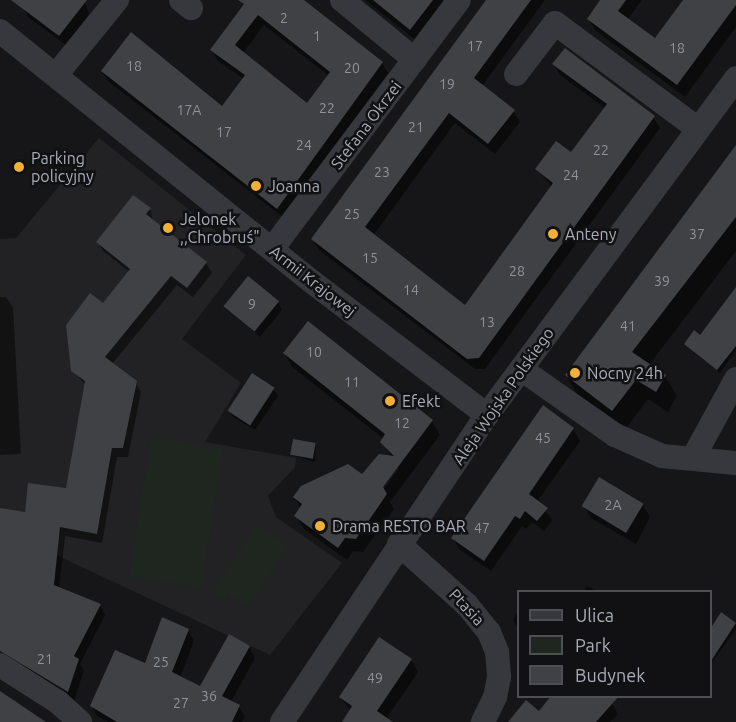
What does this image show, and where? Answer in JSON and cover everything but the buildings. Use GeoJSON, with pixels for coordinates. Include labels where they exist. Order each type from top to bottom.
{"type":"FeatureCollection","features":[{"type":"Feature","properties":{"kind":"street"},"geometry":{"type":"LineString","coordinates":[[56,75],[117,0]]}},
{"type":"Feature","properties":{"kind":"street"},"geometry":{"type":"LineString","coordinates":[[342,0],[415,60]]}},
{"type":"Feature","properties":{"kind":"street","name":"Stefana Okrzei"},"geometry":{"type":"LineString","coordinates":[[273,249],[459,0]]}},
{"type":"Feature","properties":{"kind":"street"},"geometry":{"type":"LineString","coordinates":[[516,74],[555,23],[698,129]]}},
{"type":"Feature","properties":{"kind":"street","name":"Armii Krajowej"},"geometry":{"type":"LineString","coordinates":[[0,31],[273,249],[487,415]]}},
{"type":"Feature","properties":{"kind":"street","name":"Aleja Wojska Polskiego"},"geometry":{"type":"LineString","coordinates":[[282,722],[487,415],[736,78]]}},
{"type":"Feature","properties":{"kind":"street"},"geometry":{"type":"LineString","coordinates":[[521,369],[615,435],[662,456],[736,463]]}},
{"type":"Feature","properties":{"kind":"street"},"geometry":{"type":"LineString","coordinates":[[693,458],[736,379]]}},
{"type":"Feature","properties":{"kind":"street","name":"Ptasia"},"geometry":{"type":"LineString","coordinates":[[399,544],[461,599],[489,632],[497,652],[499,677],[495,697],[483,722]]}},
{"type":"Feature","properties":{"kind":"street"},"geometry":{"type":"LineString","coordinates":[[0,665],[58,702],[71,720]]}},
{"type":"Feature","properties":{"kind":"shaded area"},"geometry":{"type":"Polygon","coordinates":[[[99,138],[246,255],[182,339],[241,383],[205,442],[296,458],[295,467],[268,496],[276,517],[342,563],[270,655],[56,555],[67,488],[29,484],[25,512],[0,509],[0,239],[16,238],[99,138]]]}},
{"type":"Feature","properties":{"kind":"green space"},"geometry":{"type":"Polygon","coordinates":[[[151,437],[223,448],[201,588],[129,576],[151,437]]]}},
{"type":"Feature","properties":{"kind":"green space"},"geometry":{"type":"Polygon","coordinates":[[[256,525],[288,545],[249,607],[228,594],[225,600],[213,592],[256,525]]]}},
{"type":"Feature","properties":{"kind":"place","name":"Parking policyjny"},"geometry":{"type":"Point","coordinates":[19,167]}},
{"type":"Feature","properties":{"kind":"place","name":"Joanna"},"geometry":{"type":"Point","coordinates":[256,186]}},
{"type":"Feature","properties":{"kind":"place","name":"Jelonek ,,Chrobruś\""},"geometry":{"type":"Point","coordinates":[168,228]}},
{"type":"Feature","properties":{"kind":"place","name":"Anteny"},"geometry":{"type":"Point","coordinates":[553,234]}},
{"type":"Feature","properties":{"kind":"place","name":"Nocny 24h"},"geometry":{"type":"Point","coordinates":[575,373]}},
{"type":"Feature","properties":{"kind":"place","name":"Efekt"},"geometry":{"type":"Point","coordinates":[390,401]}},
{"type":"Feature","properties":{"kind":"place","name":"Drama RESTO BAR"},"geometry":{"type":"Point","coordinates":[320,526]}}]}
